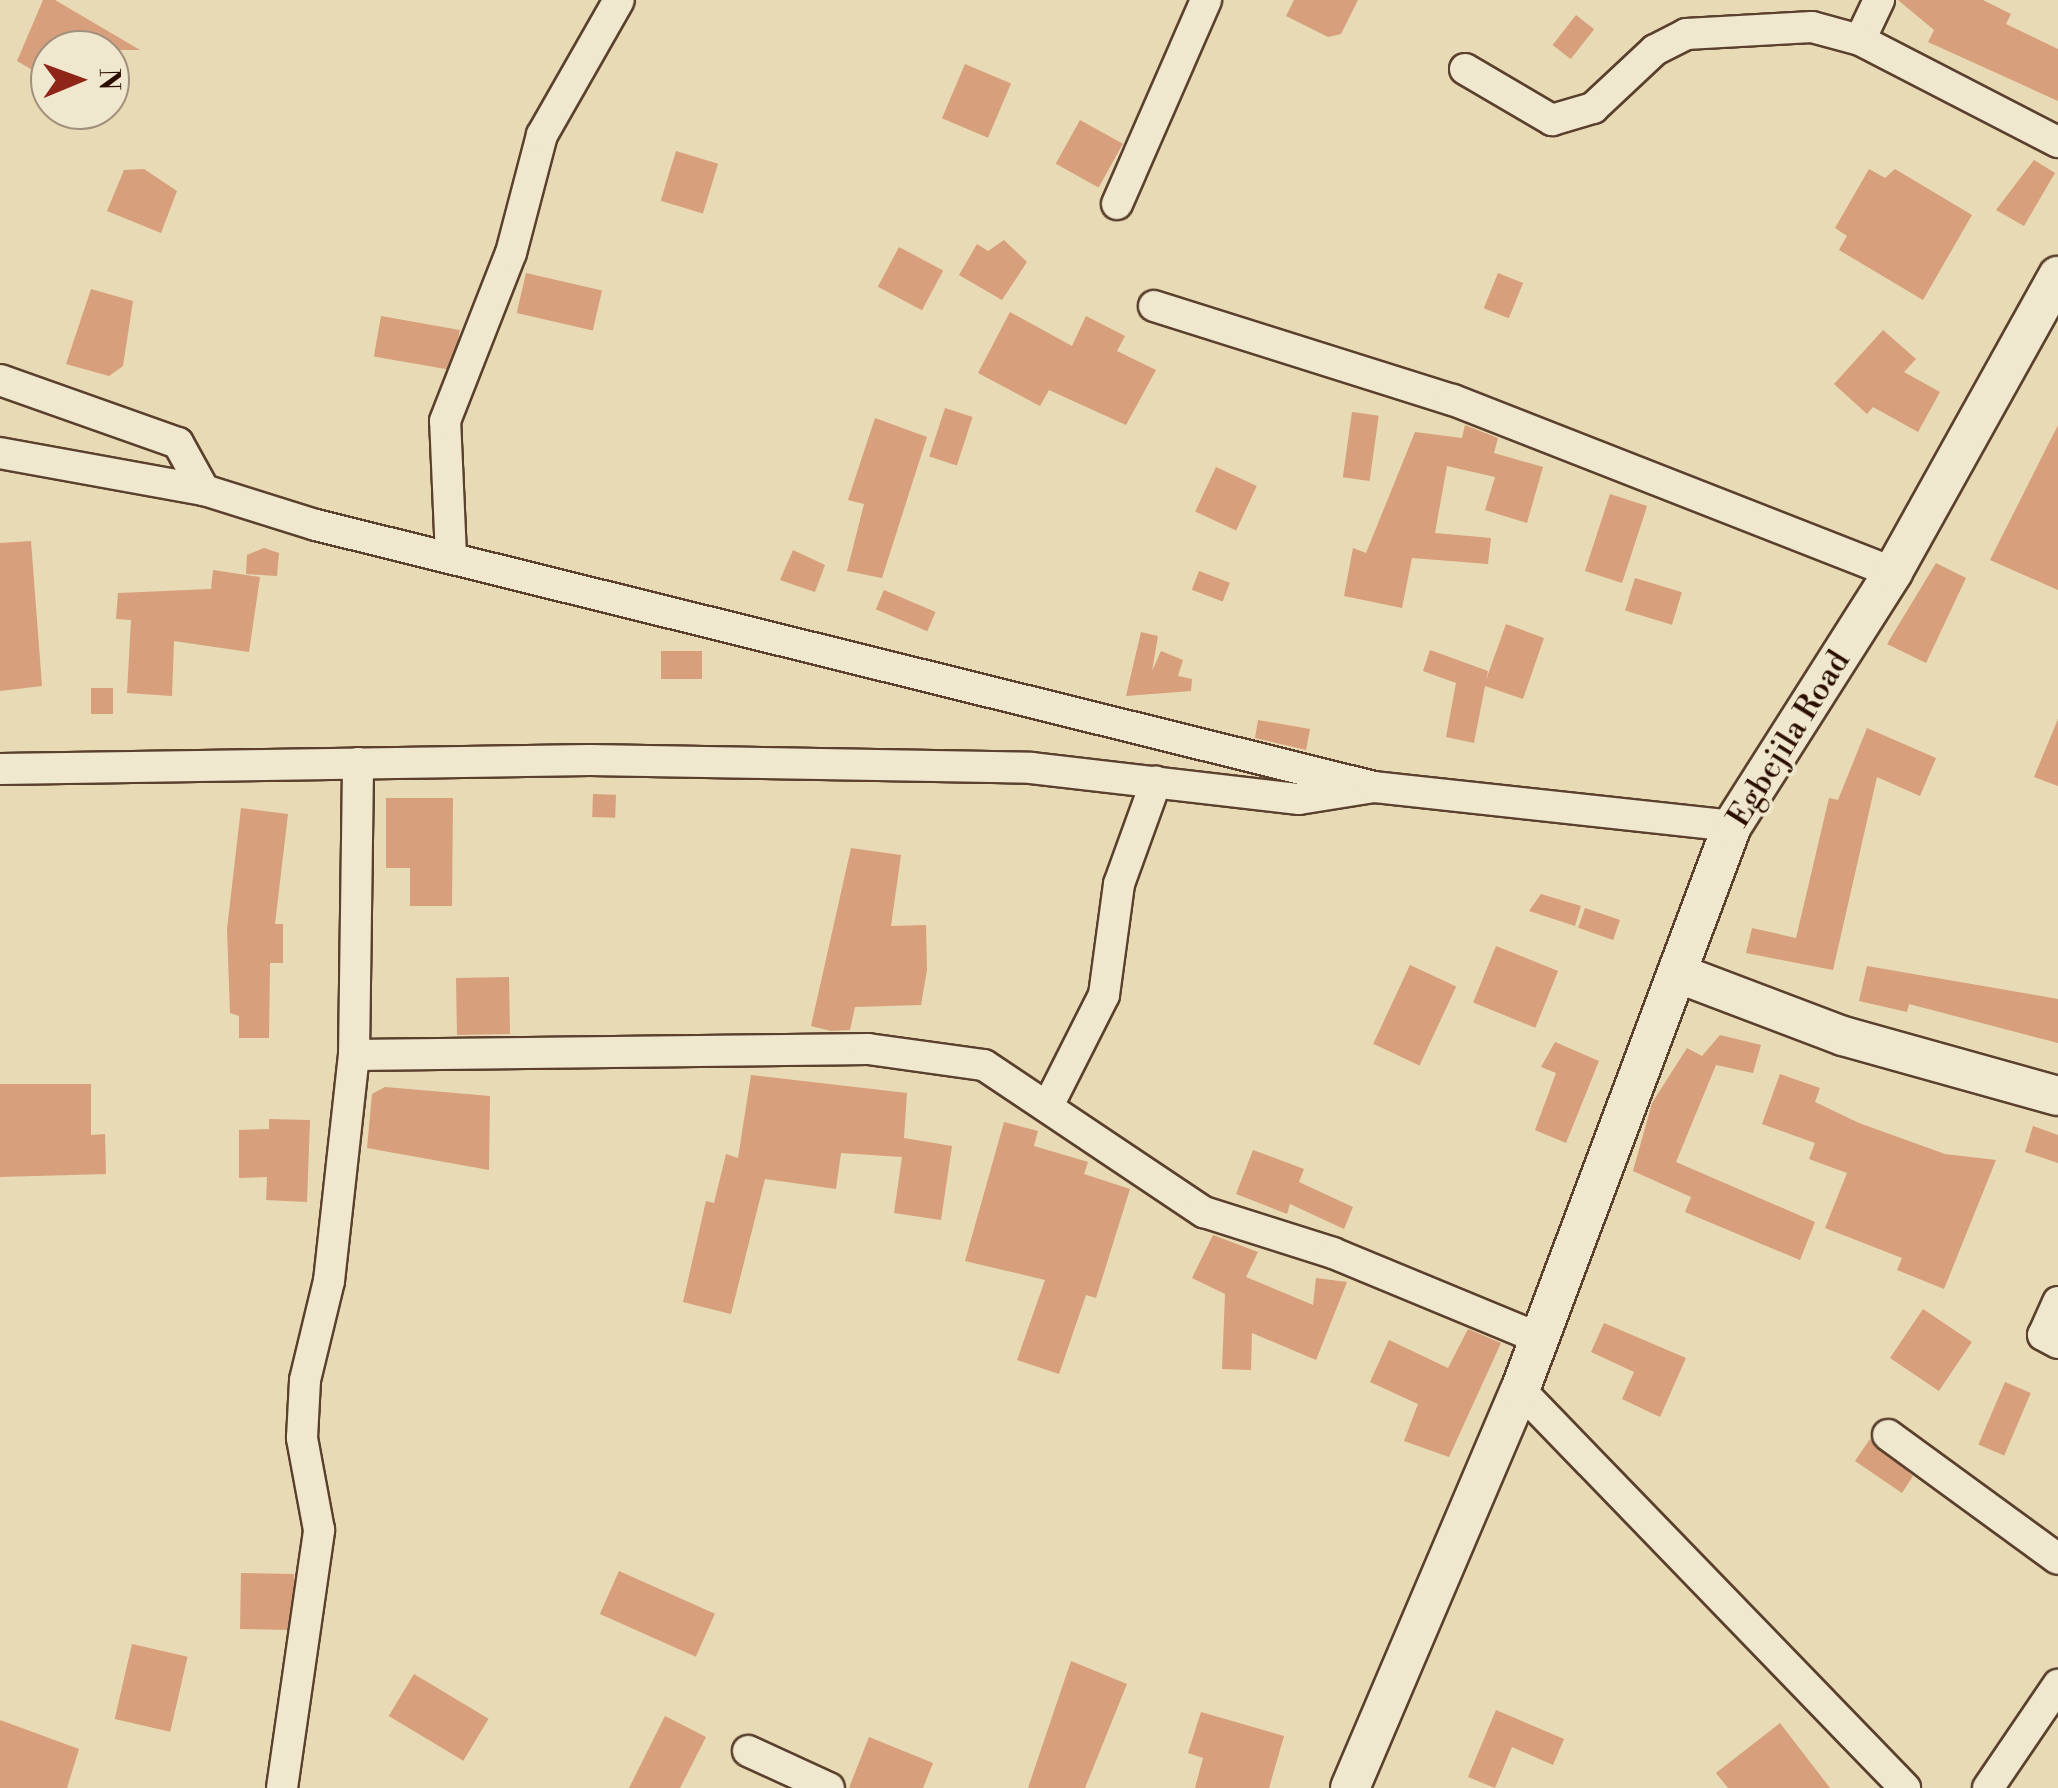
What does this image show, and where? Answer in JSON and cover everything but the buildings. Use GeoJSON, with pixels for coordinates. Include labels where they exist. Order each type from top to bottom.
{"type":"FeatureCollection","features":[{"type":"Feature","properties":{"kind":"street"},"geometry":{"type":"LineString","coordinates":[[451,556],[445,421],[511,253],[542,134],[619,0]]}},
{"type":"Feature","properties":{"kind":"street"},"geometry":{"type":"LineString","coordinates":[[1117,204],[1206,0]]}},
{"type":"Feature","properties":{"kind":"street"},"geometry":{"type":"LineString","coordinates":[[1860,40],[1879,0]]}},
{"type":"Feature","properties":{"kind":"street"},"geometry":{"type":"LineString","coordinates":[[1464,68],[1552,120],[1593,108],[1654,50],[1686,34],[1812,27],[1860,40],[2058,142]]}},
{"type":"Feature","properties":{"kind":"street","name":"Egbejila Road"},"geometry":{"type":"LineString","coordinates":[[1350,1788],[1520,1390],[1620,1106],[1682,975],[1732,826],[1893,572],[2058,276]]}},
{"type":"Feature","properties":{"kind":"street"},"geometry":{"type":"LineString","coordinates":[[1154,306],[1471,406],[1893,572]]}},
{"type":"Feature","properties":{"kind":"street"},"geometry":{"type":"LineString","coordinates":[[0,380],[178,442],[204,490]]}},
{"type":"Feature","properties":{"kind":"street"},"geometry":{"type":"LineString","coordinates":[[0,453],[204,490],[451,556],[1374,787],[1732,826]]}},
{"type":"Feature","properties":{"kind":"street"},"geometry":{"type":"LineString","coordinates":[[0,768],[358,763],[1031,768],[1299,798],[1374,787]]}},
{"type":"Feature","properties":{"kind":"street"},"geometry":{"type":"LineString","coordinates":[[282,1788],[319,1530],[302,1438],[304,1380],[329,1281],[354,1055],[358,763]]}},
{"type":"Feature","properties":{"kind":"street"},"geometry":{"type":"LineString","coordinates":[[1049,1104],[1104,996],[1119,884],[1156,782]]}},
{"type":"Feature","properties":{"kind":"street"},"geometry":{"type":"LineString","coordinates":[[1682,975],[1843,1036],[2058,1096]]}},
{"type":"Feature","properties":{"kind":"street"},"geometry":{"type":"LineString","coordinates":[[354,1055],[927,1052],[984,1065],[1049,1104],[1204,1212],[1333,1253],[1538,1338]]}},
{"type":"Feature","properties":{"kind":"street"},"geometry":{"type":"LineString","coordinates":[[2058,1302],[2043,1335],[2058,1343]]}},
{"type":"Feature","properties":{"kind":"street"},"geometry":{"type":"LineString","coordinates":[[1520,1390],[1905,1788]]}},
{"type":"Feature","properties":{"kind":"street"},"geometry":{"type":"LineString","coordinates":[[1888,1435],[2058,1558]]}},
{"type":"Feature","properties":{"kind":"street"},"geometry":{"type":"LineString","coordinates":[[1988,1788],[2058,1685]]}},
{"type":"Feature","properties":{"kind":"street"},"geometry":{"type":"LineString","coordinates":[[748,1751],[829,1788]]}}]}
